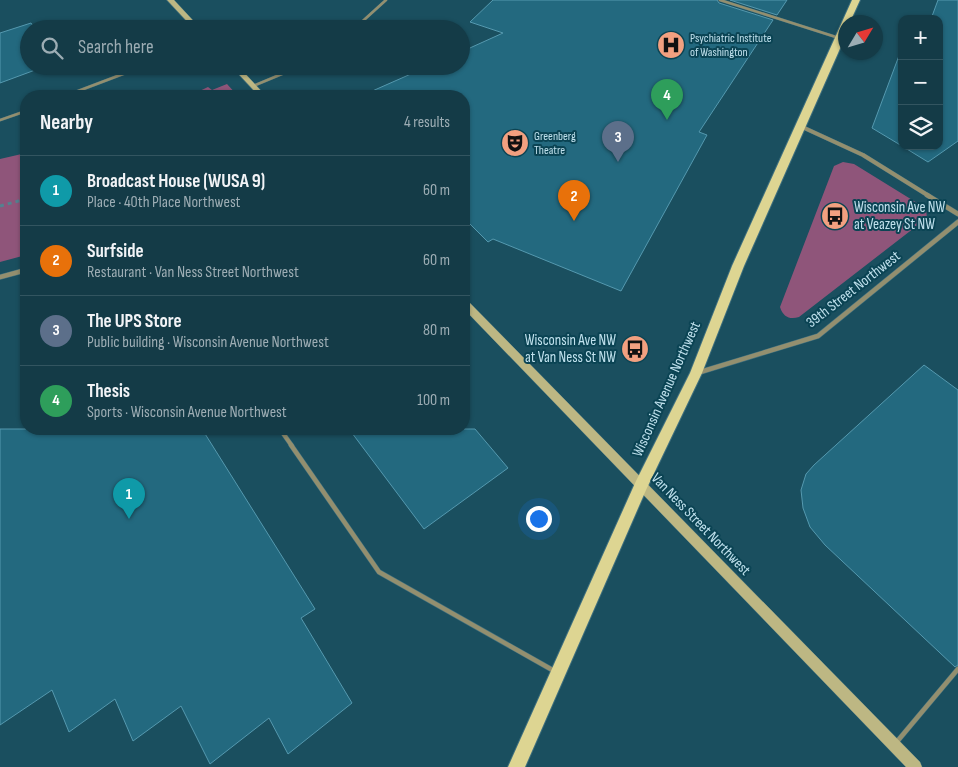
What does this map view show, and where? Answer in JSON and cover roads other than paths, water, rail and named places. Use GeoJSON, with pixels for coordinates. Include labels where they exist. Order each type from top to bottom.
{"type":"FeatureCollection","features":[{"type":"Feature","properties":{"kind":"main road"},"geometry":{"type":"LineString","coordinates":[[170,0],[189,20]]}},
{"type":"Feature","properties":{"kind":"main road","name":"Wisconsin Avenue Northwest"},"geometry":{"type":"LineString","coordinates":[[849,15],[856,0]]}},
{"type":"Feature","properties":{"kind":"main road","name":"Wisconsin Avenue Northwest"},"geometry":{"type":"LineString","coordinates":[[516,767],[641,486],[696,373],[738,266],[838,42]]}},
{"type":"Feature","properties":{"kind":"main road"},"geometry":{"type":"LineString","coordinates":[[243,75],[258,90]]}},
{"type":"Feature","properties":{"kind":"main road","name":"Van Ness Street Northwest"},"geometry":{"type":"LineString","coordinates":[[470,309],[915,767]]}},
{"type":"Feature","properties":{"kind":"street"},"geometry":{"type":"LineString","coordinates":[[800,126],[862,155],[958,214]]}},
{"type":"Feature","properties":{"kind":"street","name":"39th Street Northwest"},"geometry":{"type":"LineString","coordinates":[[696,373],[818,336],[958,222]]}},
{"type":"Feature","properties":{"kind":"street"},"geometry":{"type":"LineString","coordinates":[[0,277],[20,272]]}},
{"type":"Feature","properties":{"kind":"lane"},"geometry":{"type":"LineString","coordinates":[[364,20],[386,0]]}},
{"type":"Feature","properties":{"kind":"lane"},"geometry":{"type":"LineString","coordinates":[[720,0],[838,37]]}},
{"type":"Feature","properties":{"kind":"lane"},"geometry":{"type":"LineString","coordinates":[[740,6],[743,0]]}},
{"type":"Feature","properties":{"kind":"lane"},"geometry":{"type":"LineString","coordinates":[[81,90],[120,75]]}},
{"type":"Feature","properties":{"kind":"lane"},"geometry":{"type":"LineString","coordinates":[[254,86],[279,75]]}},
{"type":"Feature","properties":{"kind":"lane"},"geometry":{"type":"LineString","coordinates":[[0,120],[20,113]]}},
{"type":"Feature","properties":{"kind":"lane"},"geometry":{"type":"LineString","coordinates":[[284,435],[379,572],[558,673]]}},
{"type":"Feature","properties":{"kind":"lane"},"geometry":{"type":"LineString","coordinates":[[894,746],[958,669]]}},
{"type":"Feature","properties":{"kind":"place","name":"Psychiatric Institute of Washington"},"geometry":{"type":"Point","coordinates":[671,45]}},
{"type":"Feature","properties":{"kind":"place","name":"Thesis"},"geometry":{"type":"Point","coordinates":[667,120]}},
{"type":"Feature","properties":{"kind":"place","name":"Greenberg Theatre"},"geometry":{"type":"Point","coordinates":[515,143]}},
{"type":"Feature","properties":{"kind":"place","name":"The UPS Store"},"geometry":{"type":"Point","coordinates":[618,162]}},
{"type":"Feature","properties":{"kind":"place","name":"Wisconsin Ave NW at Veazey St NW"},"geometry":{"type":"Point","coordinates":[835,216]}},
{"type":"Feature","properties":{"kind":"place","name":"Surfside"},"geometry":{"type":"Point","coordinates":[574,221]}},
{"type":"Feature","properties":{"kind":"place","name":"Wisconsin Ave NW at Van Ness St NW"},"geometry":{"type":"Point","coordinates":[635,349]}},
{"type":"Feature","properties":{"kind":"place","name":"Broadcast House (WUSA 9)"},"geometry":{"type":"Point","coordinates":[129,519]}}]}
